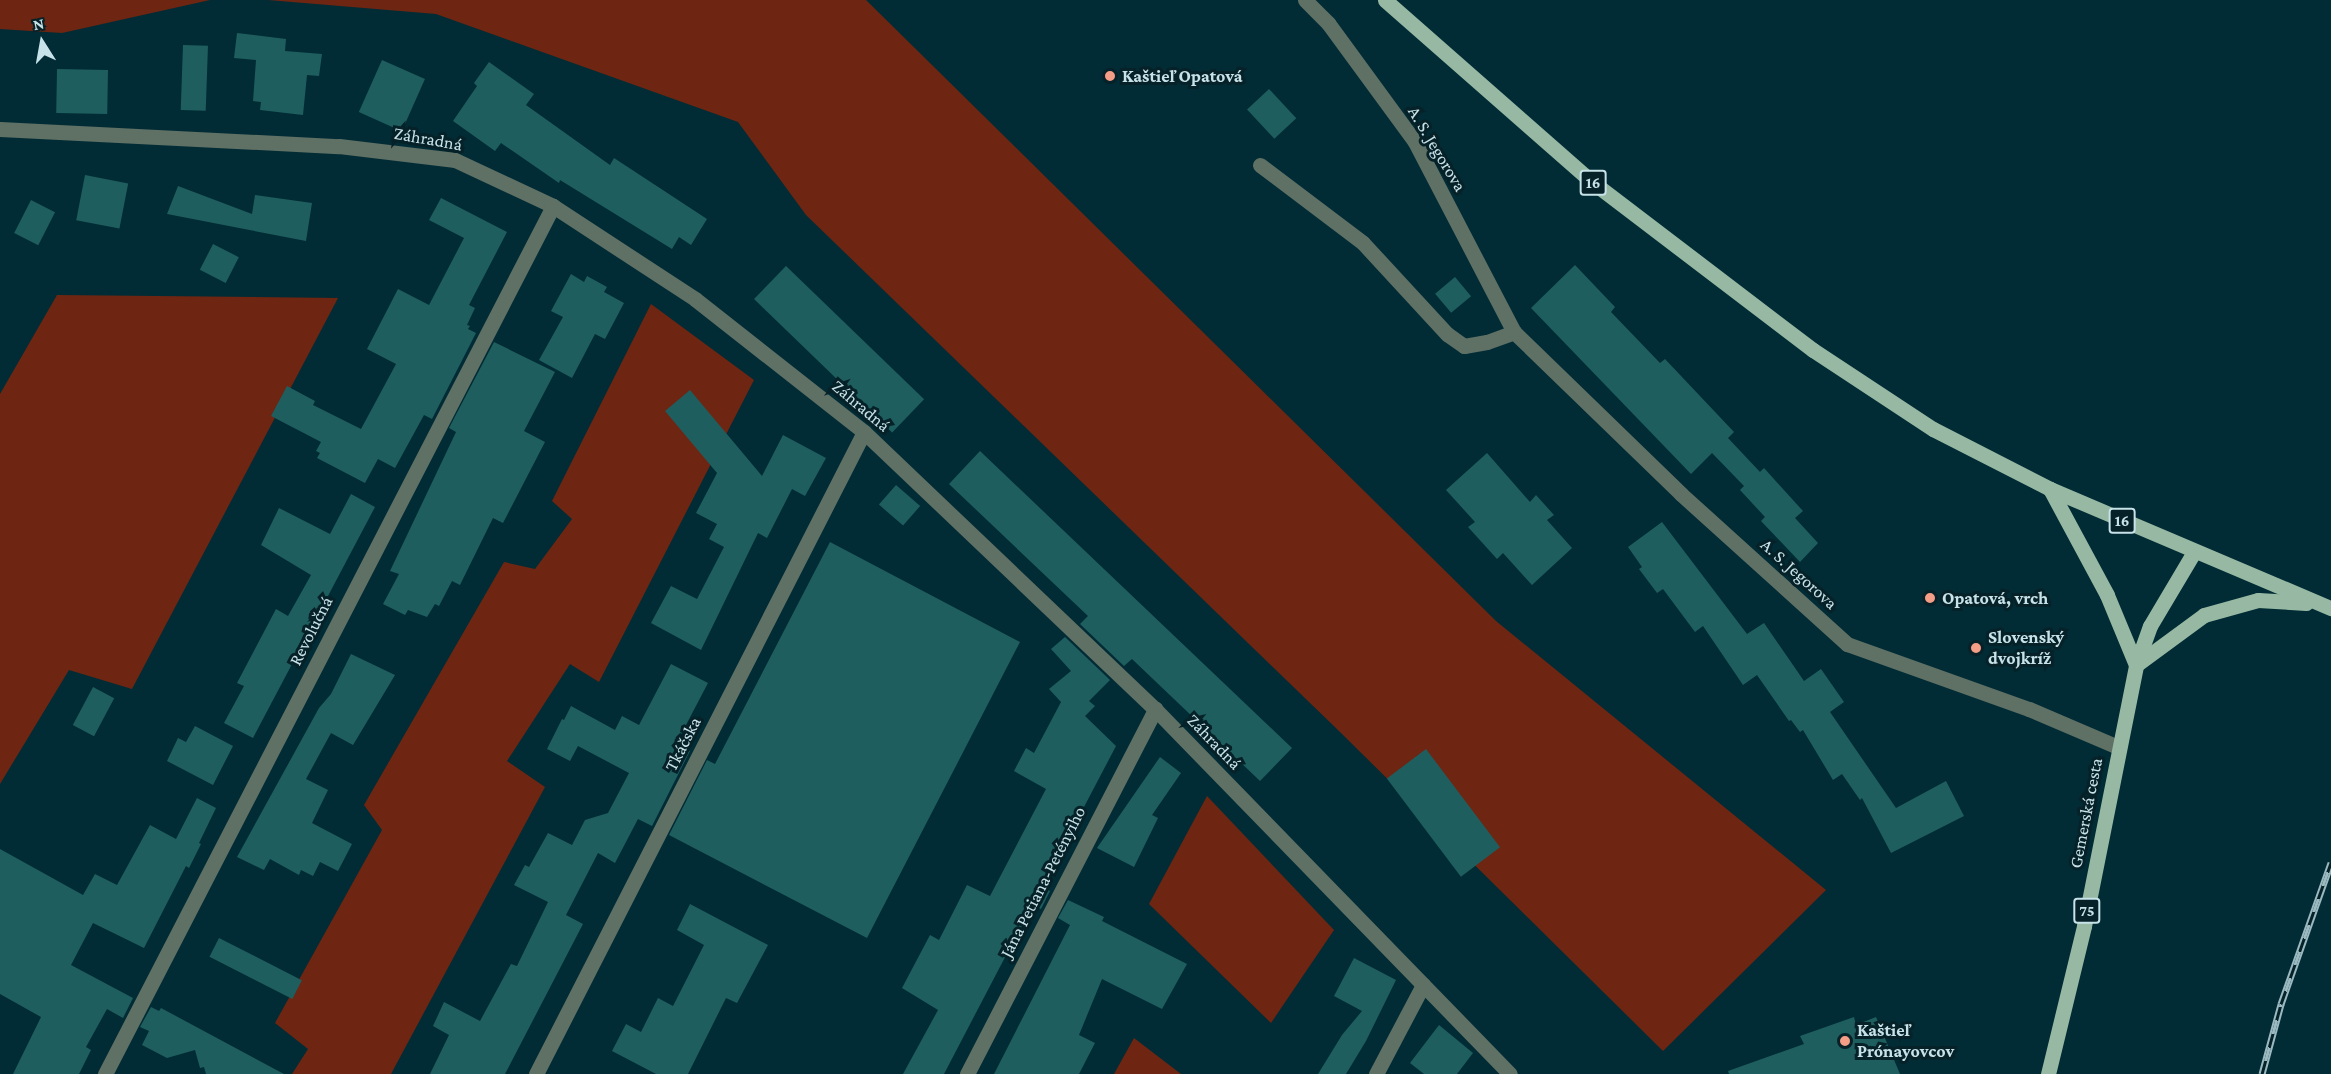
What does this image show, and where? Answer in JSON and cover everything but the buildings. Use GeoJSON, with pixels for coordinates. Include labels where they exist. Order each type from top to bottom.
{"type":"FeatureCollection","features":[{"type":"Feature","properties":{"kind":"main road","name":"16"},"geometry":{"type":"LineString","coordinates":[[1385,0],[1591,182],[1813,350],[1933,429],[2050,489],[2194,552],[2326,606]]}},
{"type":"Feature","properties":{"kind":"main road"},"geometry":{"type":"LineString","coordinates":[[2050,489],[2107,595],[2136,665],[2204,615],[2258,600],[2326,606]]}},
{"type":"Feature","properties":{"kind":"main road","name":"75"},"geometry":{"type":"LineString","coordinates":[[2136,665],[2150,626],[2194,552]]}},
{"type":"Feature","properties":{"kind":"main road","name":"Gemerská cesta"},"geometry":{"type":"LineString","coordinates":[[2048,1074],[2084,926],[2136,665]]}},
{"type":"Feature","properties":{"kind":"street","name":"A. S. Jegorova"},"geometry":{"type":"LineString","coordinates":[[1305,0],[1328,23],[1415,142],[1514,332],[1681,494],[1847,644],[2029,709],[2118,747]]}},
{"type":"Feature","properties":{"kind":"street","name":"Záhradná"},"geometry":{"type":"LineString","coordinates":[[0,129],[339,146],[455,160],[553,206],[694,299],[864,432],[1155,709],[1510,1074]]}},
{"type":"Feature","properties":{"kind":"street"},"geometry":{"type":"LineString","coordinates":[[1260,165],[1363,243],[1447,334],[1464,346],[1487,342],[1514,332]]}},
{"type":"Feature","properties":{"kind":"street","name":"Revolučná"},"geometry":{"type":"LineString","coordinates":[[105,1074],[553,206]]}},
{"type":"Feature","properties":{"kind":"street","name":"Tkáčska"},"geometry":{"type":"LineString","coordinates":[[536,1074],[864,432]]}},
{"type":"Feature","properties":{"kind":"street","name":"Jána Petiana-Petényiho"},"geometry":{"type":"LineString","coordinates":[[967,1074],[1155,709]]}},
{"type":"Feature","properties":{"kind":"street"},"geometry":{"type":"LineString","coordinates":[[1376,1074],[1423,985]]}},
{"type":"Feature","properties":{"kind":"shaded area"},"geometry":{"type":"Polygon","coordinates":[[[0,0],[210,0],[62,33],[0,29],[0,0]]]}},
{"type":"Feature","properties":{"kind":"shaded area"},"geometry":{"type":"Polygon","coordinates":[[[268,0],[866,0],[1496,621],[1826,890],[1663,1051],[1339,731],[806,215],[738,122],[436,14],[268,0]]]}},
{"type":"Feature","properties":{"kind":"shaded area"},"geometry":{"type":"Polygon","coordinates":[[[57,295],[338,298],[132,689],[69,670],[0,784],[0,394],[57,295]]]}},
{"type":"Feature","properties":{"kind":"shaded area"},"geometry":{"type":"Polygon","coordinates":[[[651,304],[754,380],[599,682],[570,664],[507,761],[545,787],[391,1074],[292,1074],[308,1049],[275,1023],[382,830],[364,805],[504,562],[535,569],[572,519],[552,501],[651,304]]]}},
{"type":"Feature","properties":{"kind":"shaded area"},"geometry":{"type":"Polygon","coordinates":[[[1207,796],[1334,930],[1271,1023],[1149,904],[1207,796]]]}},
{"type":"Feature","properties":{"kind":"shaded area"},"geometry":{"type":"Polygon","coordinates":[[[1134,1038],[1181,1074],[1114,1074],[1134,1038]]]}},
{"type":"Feature","properties":{"kind":"railway"},"geometry":{"type":"LineString","coordinates":[[2262,1074],[2281,1004],[2331,863]]}},
{"type":"Feature","properties":{"kind":"place","name":"Kaštieľ Opatová"},"geometry":{"type":"Point","coordinates":[1110,76]}},
{"type":"Feature","properties":{"kind":"place","name":"Opatová, vrch"},"geometry":{"type":"Point","coordinates":[1930,598]}},
{"type":"Feature","properties":{"kind":"place","name":"Slovenský dvojkríž"},"geometry":{"type":"Point","coordinates":[1976,648]}},
{"type":"Feature","properties":{"kind":"place","name":"Kaštieľ Prónayovcov"},"geometry":{"type":"Point","coordinates":[1845,1041]}}]}
